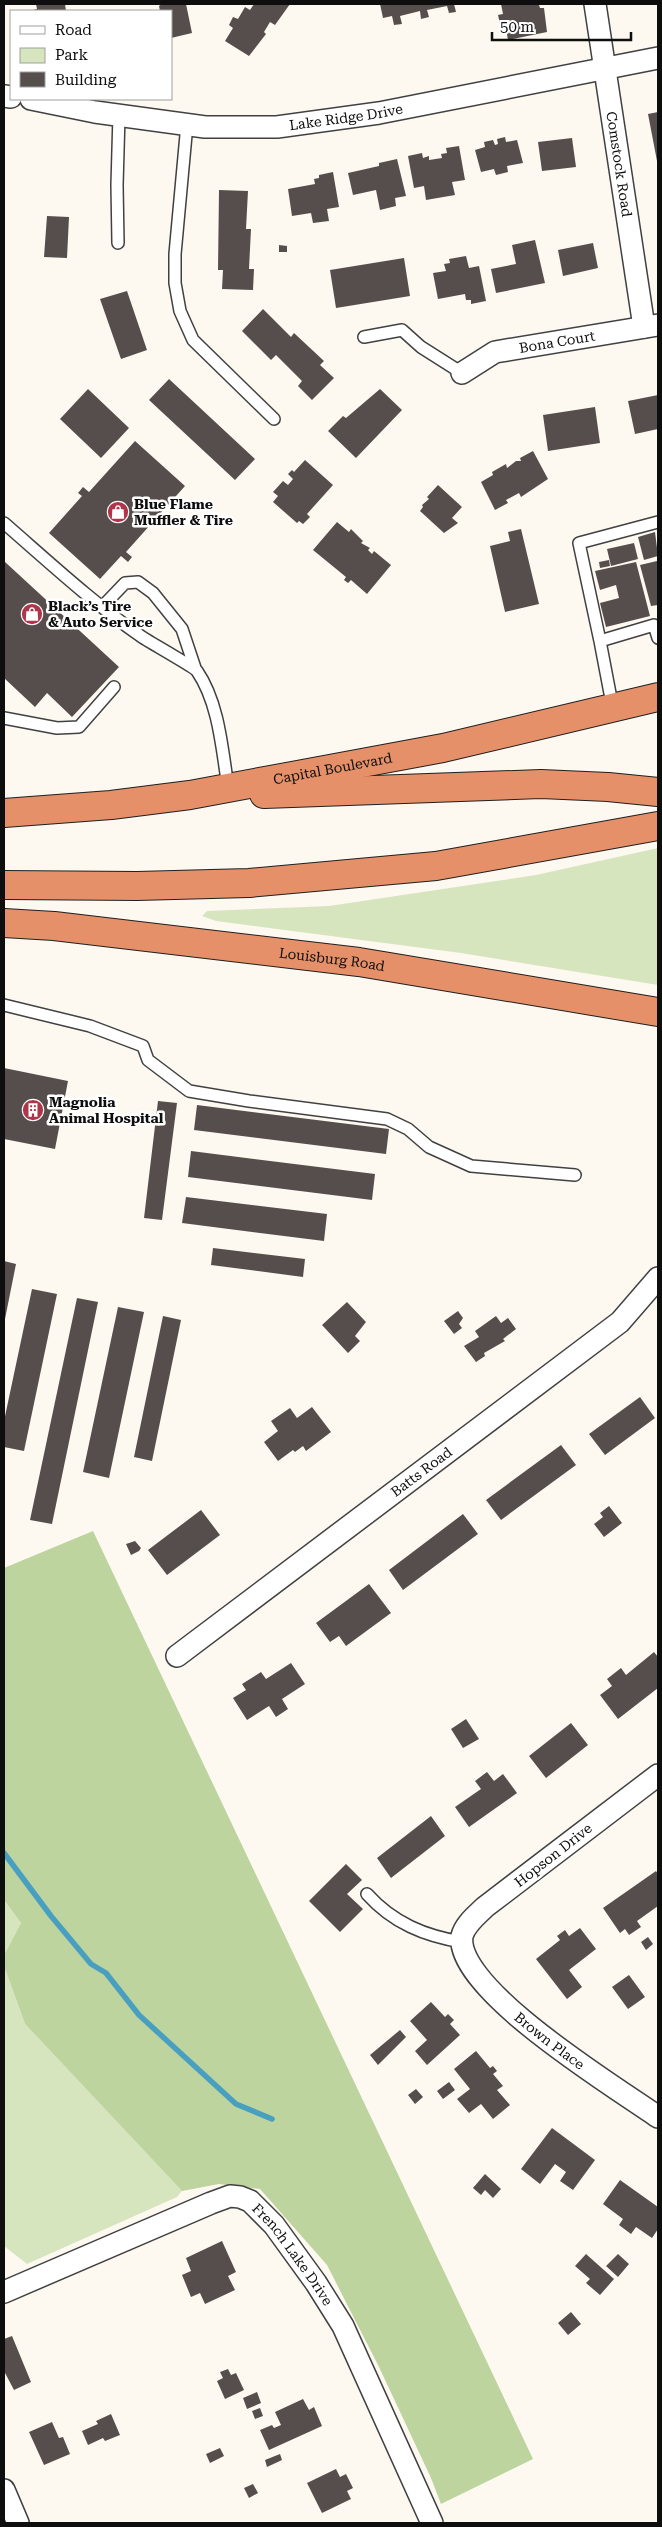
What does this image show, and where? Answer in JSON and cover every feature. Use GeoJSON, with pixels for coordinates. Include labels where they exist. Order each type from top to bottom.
{"type":"FeatureCollection","features":[{"type":"Feature","properties":{"kind":"highway","name":"Capital Boulevard"},"geometry":{"type":"LineString","coordinates":[[4,813],[110,805],[190,795],[443,748],[658,697]]}},
{"type":"Feature","properties":{"kind":"highway"},"geometry":{"type":"LineString","coordinates":[[190,795],[311,794],[541,784],[608,787],[658,792]]}},
{"type":"Feature","properties":{"kind":"highway"},"geometry":{"type":"LineString","coordinates":[[4,885],[137,886],[249,883],[436,866],[648,829]]}},
{"type":"Feature","properties":{"kind":"highway","name":"Louisburg Road"},"geometry":{"type":"LineString","coordinates":[[4,923],[54,926],[359,962],[658,1012]]}},
{"type":"Feature","properties":{"kind":"street","name":"Comstock Road"},"geometry":{"type":"LineString","coordinates":[[595,4],[604,68],[651,326]]}},
{"type":"Feature","properties":{"kind":"street","name":"Lake Ridge Drive"},"geometry":{"type":"LineString","coordinates":[[36,100],[119,115],[188,124],[276,127],[380,113],[658,58]]}},
{"type":"Feature","properties":{"kind":"street","name":"Bona Court"},"geometry":{"type":"LineString","coordinates":[[462,373],[495,352],[651,326]]}},
{"type":"Feature","properties":{"kind":"street","name":"Batts Road"},"geometry":{"type":"LineString","coordinates":[[177,1656],[620,1322],[658,1279]]}},
{"type":"Feature","properties":{"kind":"street","name":"Hopson Drive"},"geometry":{"type":"LineString","coordinates":[[462,1944],[462,1935],[467,1924],[485,1906],[658,1775]]}},
{"type":"Feature","properties":{"kind":"street","name":"Brown Place"},"geometry":{"type":"LineString","coordinates":[[462,1944],[475,1974],[494,1996],[532,2028],[658,2117]]}},
{"type":"Feature","properties":{"kind":"street","name":"French Lake Drive"},"geometry":{"type":"LineString","coordinates":[[4,2292],[211,2203],[230,2196],[240,2196],[250,2201],[260,2208],[285,2240],[316,2283],[343,2326],[432,2523]]}},
{"type":"Feature","properties":{"kind":"street"},"geometry":{"type":"LineString","coordinates":[[4,2490],[18,2523]]}},
{"type":"Feature","properties":{"kind":"lane"},"geometry":{"type":"LineString","coordinates":[[118,243],[116,185],[119,115]]}},
{"type":"Feature","properties":{"kind":"lane"},"geometry":{"type":"LineString","coordinates":[[188,124],[175,254],[175,283],[180,311],[193,340],[274,419]]}},
{"type":"Feature","properties":{"kind":"lane"},"geometry":{"type":"LineString","coordinates":[[364,337],[402,330],[422,347],[462,373]]}},
{"type":"Feature","properties":{"kind":"lane"},"geometry":{"type":"LineString","coordinates":[[613,709],[579,543],[658,522]]}},
{"type":"Feature","properties":{"kind":"lane"},"geometry":{"type":"LineString","coordinates":[[4,523],[102,607],[149,642],[195,668]]}},
{"type":"Feature","properties":{"kind":"lane"},"geometry":{"type":"LineString","coordinates":[[102,607],[125,583],[138,582],[153,593],[182,629],[195,668],[209,690],[228,787]]}},
{"type":"Feature","properties":{"kind":"lane"},"geometry":{"type":"LineString","coordinates":[[600,641],[656,625],[658,638]]}},
{"type":"Feature","properties":{"kind":"lane"},"geometry":{"type":"LineString","coordinates":[[4,718],[57,728],[79,727],[114,687]]}},
{"type":"Feature","properties":{"kind":"lane"},"geometry":{"type":"LineString","coordinates":[[4,1005],[90,1026],[143,1046],[148,1060],[189,1091],[250,1102],[388,1119],[408,1129],[429,1147],[471,1166],[575,1175]]}},
{"type":"Feature","properties":{"kind":"lane"},"geometry":{"type":"LineString","coordinates":[[367,1894],[381,1910],[407,1926],[462,1944]]}},
{"type":"Feature","properties":{"kind":"green space"},"geometry":{"type":"Polygon","coordinates":[[[658,848],[658,985],[461,953],[216,921],[202,916],[207,911],[329,906],[536,875],[658,848]]]}},
{"type":"Feature","properties":{"kind":"green space"},"geometry":{"type":"Polygon","coordinates":[[[93,1531],[533,2459],[441,2504],[431,2478],[379,2367],[327,2265],[260,2189],[219,2184],[182,2191],[25,2024],[4,1966],[4,1955],[21,1923],[4,1900],[4,1568],[93,1531]]]}},
{"type":"Feature","properties":{"kind":"green space"},"geometry":{"type":"Polygon","coordinates":[[[4,1900],[21,1923],[4,1955],[4,1900]]]}},
{"type":"Feature","properties":{"kind":"green space"},"geometry":{"type":"Polygon","coordinates":[[[4,1966],[25,2024],[182,2191],[177,2197],[27,2264],[4,2246],[4,1966]]]}},
{"type":"Feature","properties":{"kind":"building"},"geometry":{"type":"Polygon","coordinates":[[[36,4],[65,4],[66,10],[33,10],[37,9],[36,4]]]}},
{"type":"Feature","properties":{"kind":"building"},"geometry":{"type":"Polygon","coordinates":[[[162,4],[186,4],[192,33],[172,38],[172,10],[160,10],[159,6],[162,4]]]}},
{"type":"Feature","properties":{"kind":"building"},"geometry":{"type":"Polygon","coordinates":[[[254,4],[290,4],[275,25],[270,22],[264,32],[266,34],[249,56],[225,41],[233,28],[229,25],[233,17],[238,19],[245,7],[250,10],[254,4]]]}},
{"type":"Feature","properties":{"kind":"building"},"geometry":{"type":"Polygon","coordinates":[[[380,4],[454,4],[456,12],[449,13],[447,6],[427,10],[429,17],[421,19],[420,11],[400,16],[402,24],[394,25],[392,16],[383,18],[380,4]]]}},
{"type":"Feature","properties":{"kind":"building"},"geometry":{"type":"Polygon","coordinates":[[[501,4],[542,4],[539,5],[540,8],[544,8],[547,32],[508,40],[505,23],[500,24],[498,15],[503,14],[501,4]]]}},
{"type":"Feature","properties":{"kind":"building"},"geometry":{"type":"Polygon","coordinates":[[[658,112],[658,161],[657,161],[648,114],[658,112]]]}},
{"type":"Feature","properties":{"kind":"building"},"geometry":{"type":"Polygon","coordinates":[[[505,137],[506,142],[517,140],[523,163],[507,166],[508,172],[496,175],[494,169],[481,172],[475,150],[485,147],[484,142],[493,140],[495,145],[498,144],[497,139],[505,137]]]}},
{"type":"Feature","properties":{"kind":"building"},"geometry":{"type":"Polygon","coordinates":[[[572,138],[576,167],[542,171],[538,142],[572,138]]]}},
{"type":"Feature","properties":{"kind":"building"},"geometry":{"type":"Polygon","coordinates":[[[459,146],[465,180],[452,182],[455,195],[426,200],[424,186],[414,188],[408,156],[422,153],[423,158],[429,156],[429,160],[442,158],[441,154],[447,153],[446,148],[459,146]]]}},
{"type":"Feature","properties":{"kind":"building"},"geometry":{"type":"Polygon","coordinates":[[[397,159],[406,196],[395,198],[396,206],[380,210],[376,190],[353,195],[348,173],[379,166],[379,163],[397,159]]]}},
{"type":"Feature","properties":{"kind":"building"},"geometry":{"type":"Polygon","coordinates":[[[333,172],[339,207],[327,209],[329,221],[313,223],[311,213],[292,216],[288,189],[315,184],[314,179],[319,178],[319,175],[333,172]]]}},
{"type":"Feature","properties":{"kind":"building"},"geometry":{"type":"Polygon","coordinates":[[[219,190],[248,191],[246,229],[251,229],[249,269],[254,269],[253,290],[222,289],[223,270],[218,270],[219,190]]]}},
{"type":"Feature","properties":{"kind":"building"},"geometry":{"type":"Polygon","coordinates":[[[47,216],[69,217],[67,258],[44,257],[47,216]]]}},
{"type":"Feature","properties":{"kind":"building"},"geometry":{"type":"Polygon","coordinates":[[[535,240],[545,283],[496,293],[491,269],[516,264],[512,245],[535,240]]]}},
{"type":"Feature","properties":{"kind":"building"},"geometry":{"type":"Polygon","coordinates":[[[593,243],[598,268],[563,276],[558,250],[593,243]]]}},
{"type":"Feature","properties":{"kind":"building"},"geometry":{"type":"Polygon","coordinates":[[[279,245],[287,246],[287,252],[279,252],[279,245]]]}},
{"type":"Feature","properties":{"kind":"building"},"geometry":{"type":"Polygon","coordinates":[[[466,256],[469,268],[479,266],[486,301],[471,304],[471,300],[466,300],[465,294],[438,299],[433,273],[446,271],[444,264],[450,263],[449,259],[466,256]]]}},
{"type":"Feature","properties":{"kind":"building"},"geometry":{"type":"Polygon","coordinates":[[[404,258],[410,296],[336,308],[330,270],[404,258]]]}},
{"type":"Feature","properties":{"kind":"building"},"geometry":{"type":"Polygon","coordinates":[[[127,291],[147,350],[121,359],[100,299],[127,291]]]}},
{"type":"Feature","properties":{"kind":"building"},"geometry":{"type":"Polygon","coordinates":[[[263,309],[291,337],[294,333],[324,361],[320,365],[334,378],[312,400],[298,386],[302,381],[276,355],[271,360],[242,331],[263,309]]]}},
{"type":"Feature","properties":{"kind":"building"},"geometry":{"type":"Polygon","coordinates":[[[169,379],[255,459],[235,480],[149,400],[169,379]]]}},
{"type":"Feature","properties":{"kind":"building"},"geometry":{"type":"Polygon","coordinates":[[[88,389],[129,428],[101,458],[60,419],[88,389]]]}},
{"type":"Feature","properties":{"kind":"building"},"geometry":{"type":"Polygon","coordinates":[[[380,389],[402,410],[356,458],[328,431],[343,416],[346,418],[380,389]]]}},
{"type":"Feature","properties":{"kind":"building"},"geometry":{"type":"Polygon","coordinates":[[[658,395],[658,429],[635,434],[628,401],[658,395]]]}},
{"type":"Feature","properties":{"kind":"building"},"geometry":{"type":"Polygon","coordinates":[[[595,407],[600,443],[548,451],[543,415],[595,407]]]}},
{"type":"Feature","properties":{"kind":"building"},"geometry":{"type":"Polygon","coordinates":[[[135,441],[185,486],[126,552],[132,557],[128,562],[121,556],[100,579],[49,533],[82,496],[78,493],[83,487],[89,492],[135,441]]]}},
{"type":"Feature","properties":{"kind":"building"},"geometry":{"type":"Polygon","coordinates":[[[533,451],[548,479],[521,497],[519,493],[506,500],[508,503],[495,510],[481,482],[493,475],[492,472],[506,464],[507,468],[516,461],[521,461],[520,458],[533,451]]]}},
{"type":"Feature","properties":{"kind":"building"},"geometry":{"type":"Polygon","coordinates":[[[305,460],[333,485],[307,514],[310,517],[303,524],[299,521],[297,523],[273,502],[278,496],[273,492],[283,481],[288,485],[293,479],[288,474],[292,470],[294,472],[305,460]]]}},
{"type":"Feature","properties":{"kind":"building"},"geometry":{"type":"Polygon","coordinates":[[[438,485],[462,507],[452,518],[458,523],[444,533],[420,511],[423,507],[422,505],[429,499],[427,497],[438,485]]]}},
{"type":"Feature","properties":{"kind":"building"},"geometry":{"type":"Polygon","coordinates":[[[337,522],[349,532],[351,529],[363,541],[361,543],[370,548],[368,550],[372,554],[374,551],[391,565],[367,594],[351,580],[348,583],[344,580],[346,577],[313,550],[337,522]]]}},
{"type":"Feature","properties":{"kind":"building"},"geometry":{"type":"Polygon","coordinates":[[[521,529],[539,604],[505,612],[490,546],[510,541],[508,532],[521,529]]]}},
{"type":"Feature","properties":{"kind":"building"},"geometry":{"type":"Polygon","coordinates":[[[655,532],[658,556],[644,560],[638,537],[655,532]]]}},
{"type":"Feature","properties":{"kind":"building"},"geometry":{"type":"Polygon","coordinates":[[[634,543],[638,559],[611,566],[607,549],[634,543]]]}},
{"type":"Feature","properties":{"kind":"building"},"geometry":{"type":"Polygon","coordinates":[[[609,560],[610,566],[600,568],[599,562],[609,560]]]}},
{"type":"Feature","properties":{"kind":"building","name":"Black’s Tire & Auto Service"},"geometry":{"type":"Polygon","coordinates":[[[4,561],[119,667],[72,717],[47,693],[35,707],[4,678],[4,561]]]}},
{"type":"Feature","properties":{"kind":"building"},"geometry":{"type":"Polygon","coordinates":[[[657,561],[658,605],[651,606],[640,565],[657,561]]]}},
{"type":"Feature","properties":{"kind":"building"},"geometry":{"type":"Polygon","coordinates":[[[636,562],[650,616],[606,627],[600,603],[619,598],[616,585],[600,590],[595,571],[636,562]]]}},
{"type":"Feature","properties":{"kind":"building","name":"Magnolia Animal Hospital"},"geometry":{"type":"Polygon","coordinates":[[[4,1068],[68,1081],[55,1149],[4,1139],[4,1068]]]}},
{"type":"Feature","properties":{"kind":"building"},"geometry":{"type":"Polygon","coordinates":[[[158,1101],[177,1103],[162,1220],[144,1218],[158,1101]]]}},
{"type":"Feature","properties":{"kind":"building"},"geometry":{"type":"Polygon","coordinates":[[[197,1105],[389,1129],[386,1154],[194,1130],[197,1105]]]}},
{"type":"Feature","properties":{"kind":"building"},"geometry":{"type":"Polygon","coordinates":[[[191,1151],[375,1174],[372,1200],[188,1177],[191,1151]]]}},
{"type":"Feature","properties":{"kind":"building"},"geometry":{"type":"Polygon","coordinates":[[[186,1197],[327,1214],[324,1241],[182,1223],[186,1197]]]}},
{"type":"Feature","properties":{"kind":"building"},"geometry":{"type":"Polygon","coordinates":[[[213,1248],[305,1259],[303,1277],[211,1265],[213,1248]]]}},
{"type":"Feature","properties":{"kind":"building"},"geometry":{"type":"Polygon","coordinates":[[[4,1261],[16,1264],[5,1319],[4,1319],[4,1261]]]}},
{"type":"Feature","properties":{"kind":"building"},"geometry":{"type":"Polygon","coordinates":[[[32,1289],[57,1294],[24,1451],[4,1447],[4,1421],[32,1289]]]}},
{"type":"Feature","properties":{"kind":"building"},"geometry":{"type":"Polygon","coordinates":[[[77,1298],[98,1302],[52,1524],[30,1520],[77,1298]]]}},
{"type":"Feature","properties":{"kind":"building"},"geometry":{"type":"Polygon","coordinates":[[[347,1302],[366,1322],[355,1336],[360,1341],[348,1353],[322,1325],[347,1302]]]}},
{"type":"Feature","properties":{"kind":"building"},"geometry":{"type":"Polygon","coordinates":[[[118,1307],[144,1312],[109,1478],[83,1472],[118,1307]]]}},
{"type":"Feature","properties":{"kind":"building"},"geometry":{"type":"Polygon","coordinates":[[[458,1311],[463,1318],[459,1324],[462,1328],[454,1334],[444,1321],[458,1311]]]}},
{"type":"Feature","properties":{"kind":"building"},"geometry":{"type":"Polygon","coordinates":[[[163,1316],[181,1320],[152,1461],[134,1457],[163,1316]]]}},
{"type":"Feature","properties":{"kind":"building"},"geometry":{"type":"Polygon","coordinates":[[[496,1316],[501,1323],[508,1318],[516,1329],[503,1339],[505,1341],[484,1353],[485,1356],[476,1362],[464,1346],[479,1337],[475,1331],[496,1316]]]}},
{"type":"Feature","properties":{"kind":"building"},"geometry":{"type":"Polygon","coordinates":[[[640,1397],[655,1418],[605,1455],[589,1434],[640,1397]]]}},
{"type":"Feature","properties":{"kind":"building"},"geometry":{"type":"Polygon","coordinates":[[[312,1407],[331,1432],[306,1451],[303,1446],[295,1452],[293,1450],[278,1461],[264,1442],[278,1431],[271,1421],[290,1408],[297,1418],[312,1407]]]}},
{"type":"Feature","properties":{"kind":"building"},"geometry":{"type":"Polygon","coordinates":[[[561,1445],[576,1465],[501,1520],[486,1500],[561,1445]]]}},
{"type":"Feature","properties":{"kind":"building"},"geometry":{"type":"Polygon","coordinates":[[[609,1506],[622,1523],[604,1537],[594,1524],[603,1517],[600,1513],[609,1506]]]}},
{"type":"Feature","properties":{"kind":"building"},"geometry":{"type":"Polygon","coordinates":[[[201,1510],[220,1535],[167,1575],[148,1550],[201,1510]]]}},
{"type":"Feature","properties":{"kind":"building"},"geometry":{"type":"Polygon","coordinates":[[[463,1514],[478,1534],[403,1590],[389,1570],[463,1514]]]}},
{"type":"Feature","properties":{"kind":"building"},"geometry":{"type":"Polygon","coordinates":[[[135,1541],[141,1548],[131,1555],[126,1544],[135,1541]]]}},
{"type":"Feature","properties":{"kind":"building"},"geometry":{"type":"Polygon","coordinates":[[[369,1584],[391,1613],[346,1646],[339,1636],[330,1642],[316,1623],[369,1584]]]}},
{"type":"Feature","properties":{"kind":"building"},"geometry":{"type":"Polygon","coordinates":[[[654,1652],[658,1657],[658,1688],[618,1719],[600,1695],[612,1686],[607,1679],[621,1668],[626,1675],[654,1652]]]}},
{"type":"Feature","properties":{"kind":"building"},"geometry":{"type":"Polygon","coordinates":[[[291,1663],[305,1684],[282,1699],[288,1709],[276,1717],[269,1706],[247,1720],[233,1698],[246,1690],[242,1684],[261,1672],[266,1679],[291,1663]]]}},
{"type":"Feature","properties":{"kind":"building"},"geometry":{"type":"Polygon","coordinates":[[[466,1719],[479,1739],[463,1748],[451,1729],[466,1719]]]}},
{"type":"Feature","properties":{"kind":"building"},"geometry":{"type":"Polygon","coordinates":[[[571,1723],[588,1745],[546,1778],[529,1756],[571,1723]]]}},
{"type":"Feature","properties":{"kind":"building"},"geometry":{"type":"Polygon","coordinates":[[[487,1772],[494,1781],[503,1774],[517,1793],[469,1827],[455,1807],[481,1789],[475,1781],[487,1772]]]}},
{"type":"Feature","properties":{"kind":"building"},"geometry":{"type":"Polygon","coordinates":[[[431,1816],[445,1836],[391,1878],[377,1858],[431,1816]]]}},
{"type":"Feature","properties":{"kind":"building"},"geometry":{"type":"Polygon","coordinates":[[[346,1864],[362,1880],[347,1894],[363,1909],[340,1932],[309,1901],[346,1864]]]}},
{"type":"Feature","properties":{"kind":"building"},"geometry":{"type":"Polygon","coordinates":[[[656,1871],[658,1874],[658,1906],[637,1921],[641,1927],[629,1935],[625,1929],[620,1933],[603,1908],[656,1871]]]}},
{"type":"Feature","properties":{"kind":"building"},"geometry":{"type":"Polygon","coordinates":[[[580,1928],[596,1949],[569,1970],[582,1987],[567,1999],[536,1959],[560,1940],[557,1936],[565,1930],[569,1936],[580,1928]]]}},
{"type":"Feature","properties":{"kind":"building"},"geometry":{"type":"Polygon","coordinates":[[[648,1937],[653,1944],[646,1950],[641,1942],[648,1937]]]}},
{"type":"Feature","properties":{"kind":"building"},"geometry":{"type":"Polygon","coordinates":[[[629,1975],[645,1997],[628,2009],[612,1987],[629,1975]]]}},
{"type":"Feature","properties":{"kind":"building"},"geometry":{"type":"Polygon","coordinates":[[[431,2002],[445,2017],[448,2014],[454,2020],[450,2024],[460,2035],[427,2065],[415,2051],[427,2040],[410,2021],[431,2002]]]}},
{"type":"Feature","properties":{"kind":"building"},"geometry":{"type":"Polygon","coordinates":[[[400,2030],[406,2037],[378,2065],[370,2055],[400,2030]]]}},
{"type":"Feature","properties":{"kind":"building"},"geometry":{"type":"Polygon","coordinates":[[[476,2051],[490,2068],[493,2066],[497,2071],[493,2074],[503,2086],[497,2090],[510,2105],[493,2119],[481,2104],[469,2113],[457,2099],[470,2089],[454,2069],[476,2051]]]}},
{"type":"Feature","properties":{"kind":"building"},"geometry":{"type":"Polygon","coordinates":[[[449,2082],[455,2090],[443,2099],[437,2091],[449,2082]]]}},
{"type":"Feature","properties":{"kind":"building"},"geometry":{"type":"Polygon","coordinates":[[[416,2089],[423,2097],[415,2104],[408,2095],[416,2089]]]}},
{"type":"Feature","properties":{"kind":"building"},"geometry":{"type":"Polygon","coordinates":[[[552,2128],[595,2160],[573,2190],[560,2181],[566,2172],[555,2164],[540,2184],[521,2169],[552,2128]]]}},
{"type":"Feature","properties":{"kind":"building"},"geometry":{"type":"Polygon","coordinates":[[[485,2174],[501,2189],[493,2198],[485,2190],[481,2195],[473,2188],[485,2174]]]}},
{"type":"Feature","properties":{"kind":"building"},"geometry":{"type":"Polygon","coordinates":[[[620,2180],[658,2207],[658,2229],[652,2238],[636,2227],[631,2234],[619,2225],[623,2219],[603,2204],[620,2180]]]}},
{"type":"Feature","properties":{"kind":"building"},"geometry":{"type":"Polygon","coordinates":[[[222,2241],[236,2272],[228,2276],[235,2290],[205,2304],[200,2293],[191,2297],[182,2275],[191,2271],[186,2258],[222,2241]]]}},
{"type":"Feature","properties":{"kind":"building"},"geometry":{"type":"Polygon","coordinates":[[[586,2254],[614,2279],[600,2295],[586,2283],[590,2279],[575,2266],[586,2254]]]}},
{"type":"Feature","properties":{"kind":"building"},"geometry":{"type":"Polygon","coordinates":[[[618,2254],[629,2264],[618,2277],[606,2266],[618,2254]]]}},
{"type":"Feature","properties":{"kind":"building"},"geometry":{"type":"Polygon","coordinates":[[[571,2312],[581,2324],[568,2335],[558,2323],[571,2312]]]}},
{"type":"Feature","properties":{"kind":"building"},"geometry":{"type":"Polygon","coordinates":[[[12,2336],[31,2382],[14,2390],[4,2371],[4,2339],[12,2336]]]}},
{"type":"Feature","properties":{"kind":"building"},"geometry":{"type":"Polygon","coordinates":[[[228,2369],[231,2375],[236,2373],[244,2390],[225,2399],[217,2381],[223,2378],[220,2372],[228,2369]]]}},
{"type":"Feature","properties":{"kind":"building"},"geometry":{"type":"Polygon","coordinates":[[[257,2392],[261,2403],[247,2409],[243,2398],[257,2392]]]}},
{"type":"Feature","properties":{"kind":"building"},"geometry":{"type":"Polygon","coordinates":[[[303,2399],[309,2410],[314,2407],[322,2426],[269,2450],[260,2430],[272,2425],[274,2428],[281,2425],[275,2412],[303,2399]]]}},
{"type":"Feature","properties":{"kind":"building"},"geometry":{"type":"Polygon","coordinates":[[[260,2408],[263,2416],[255,2419],[252,2411],[260,2408]]]}},
{"type":"Feature","properties":{"kind":"building"},"geometry":{"type":"Polygon","coordinates":[[[111,2414],[120,2435],[105,2441],[103,2438],[88,2445],[82,2431],[98,2424],[96,2421],[111,2414]]]}},
{"type":"Feature","properties":{"kind":"building"},"geometry":{"type":"Polygon","coordinates":[[[52,2422],[59,2438],[63,2437],[70,2454],[44,2465],[29,2432],[52,2422]]]}},
{"type":"Feature","properties":{"kind":"building"},"geometry":{"type":"Polygon","coordinates":[[[220,2448],[224,2456],[210,2463],[206,2454],[220,2448]]]}},
{"type":"Feature","properties":{"kind":"building"},"geometry":{"type":"Polygon","coordinates":[[[280,2454],[282,2460],[267,2467],[265,2460],[280,2454]]]}},
{"type":"Feature","properties":{"kind":"building"},"geometry":{"type":"Polygon","coordinates":[[[336,2469],[340,2477],[346,2474],[353,2488],[347,2491],[351,2499],[322,2513],[307,2483],[336,2469]]]}},
{"type":"Feature","properties":{"kind":"building"},"geometry":{"type":"Polygon","coordinates":[[[253,2484],[258,2493],[249,2498],[244,2488],[253,2484]]]}},
{"type":"Feature","properties":{"kind":"waterway"},"geometry":{"type":"LineString","coordinates":[[4,1853],[51,1916],[91,1964],[106,1973],[139,2015],[236,2104],[272,2119]]}},
{"type":"Feature","properties":{"kind":"place","name":"Blue Flame Muffler & Tire"},"geometry":{"type":"Point","coordinates":[118,512]}},
{"type":"Feature","properties":{"kind":"place","name":"Black’s Tire & Auto Service"},"geometry":{"type":"Point","coordinates":[32,614]}},
{"type":"Feature","properties":{"kind":"place","name":"Magnolia Animal Hospital"},"geometry":{"type":"Point","coordinates":[33,1110]}}]}
